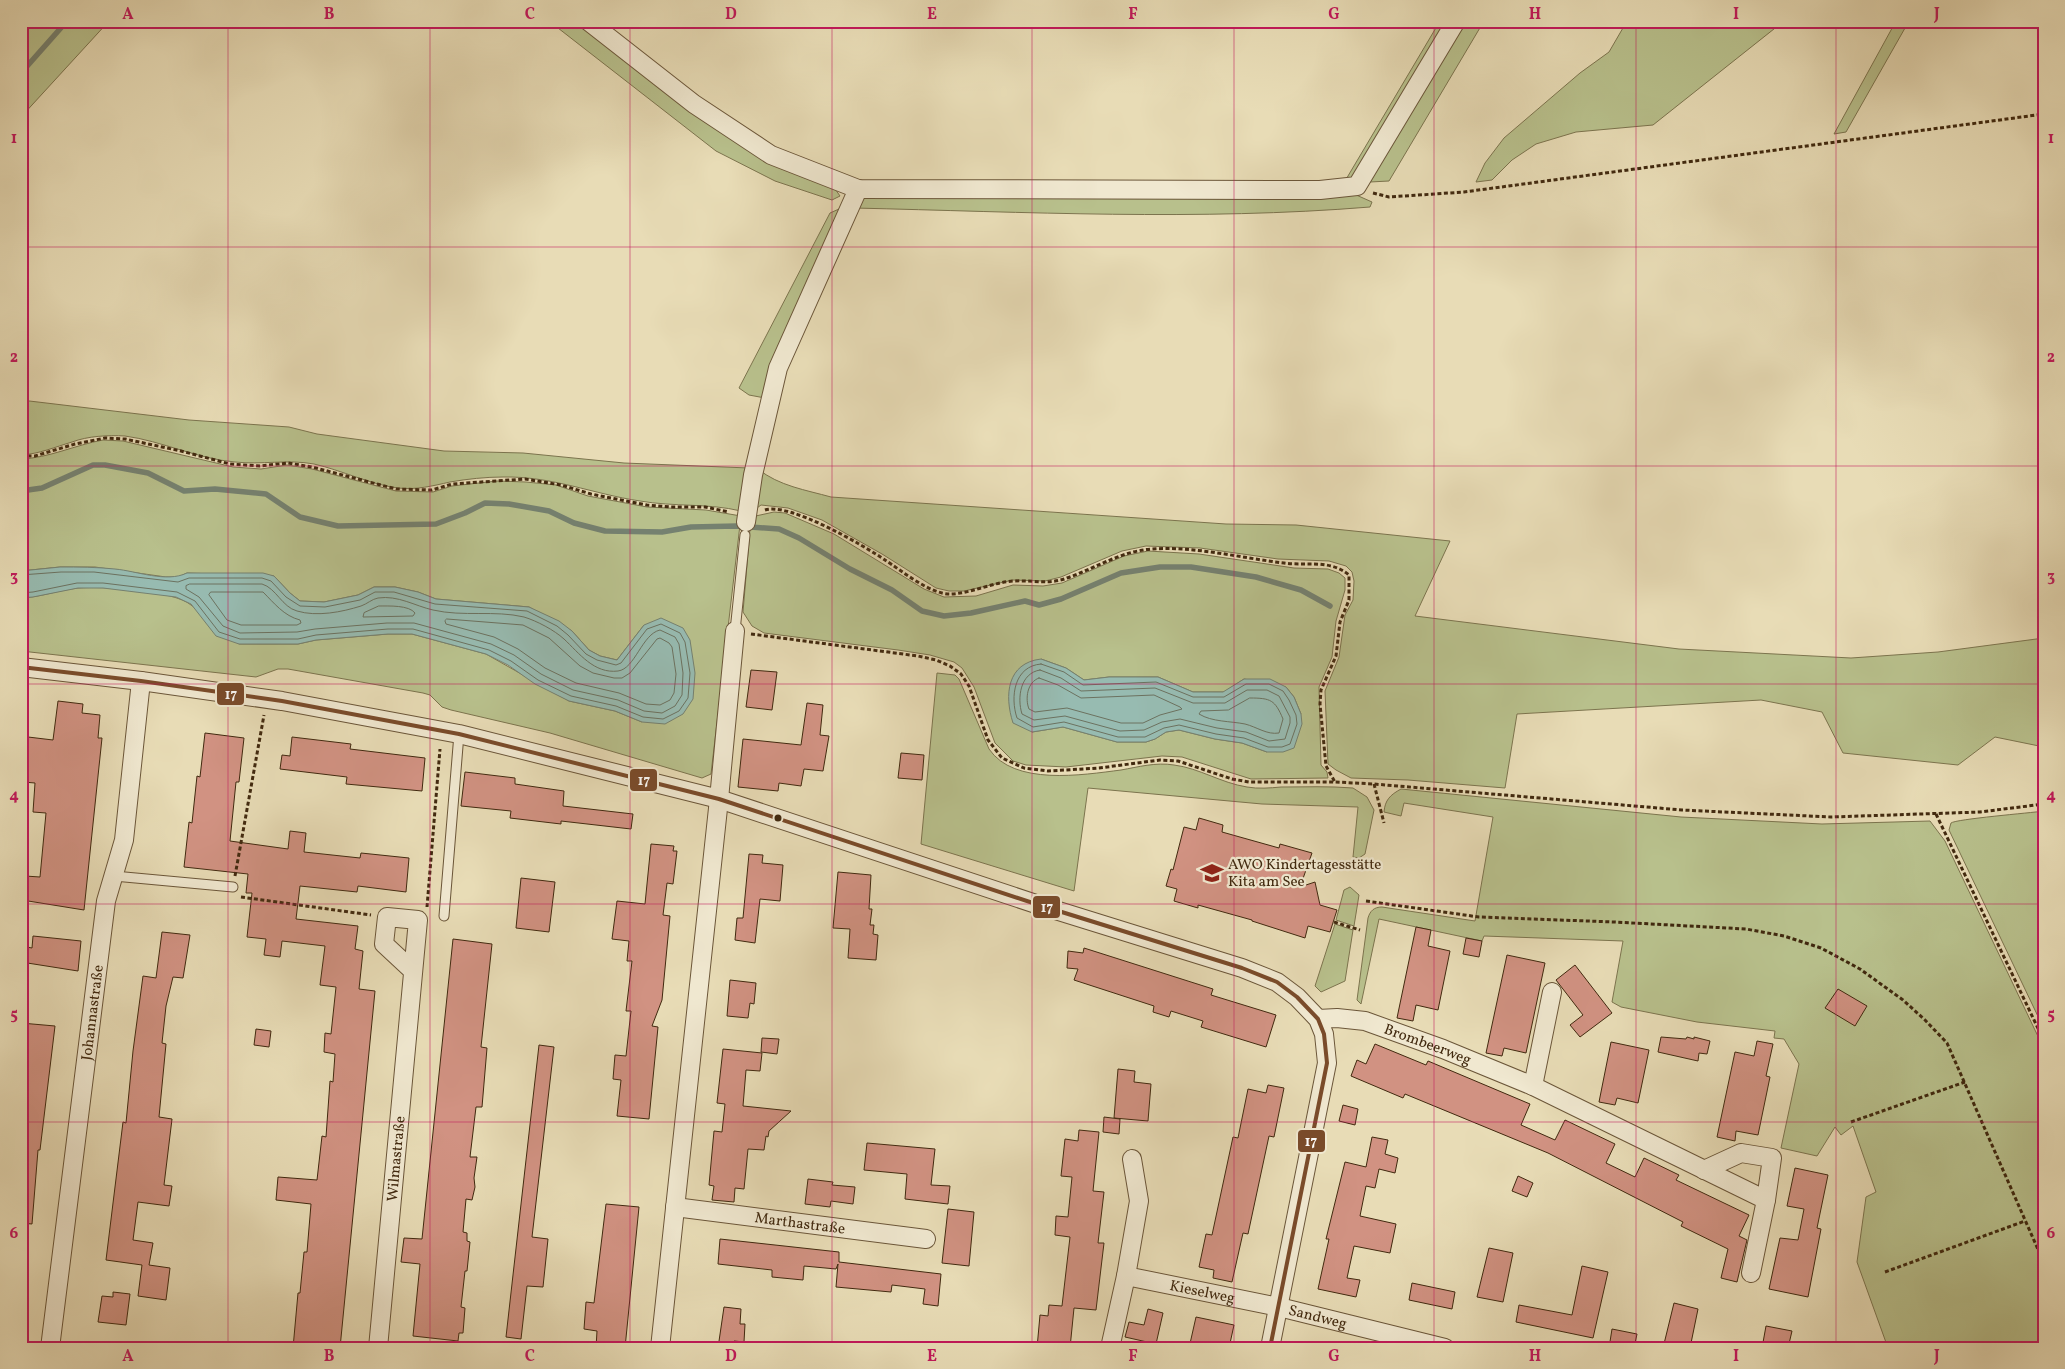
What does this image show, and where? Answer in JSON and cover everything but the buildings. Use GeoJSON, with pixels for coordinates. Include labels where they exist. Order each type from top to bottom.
{"type":"FeatureCollection","features":[{"type":"Feature","properties":{"kind":"street"},"geometry":{"type":"LineString","coordinates":[[588,21],[694,104],[771,155],[858,189],[1320,190],[1357,186],[1456,21]]}},
{"type":"Feature","properties":{"kind":"street"},"geometry":{"type":"LineString","coordinates":[[746,524],[753,475],[778,368],[858,189]]}},
{"type":"Feature","properties":{"kind":"street"},"geometry":{"type":"LineString","coordinates":[[660,1348],[719,800],[735,631]]}},
{"type":"Feature","properties":{"kind":"street"},"geometry":{"type":"LineString","coordinates":[[21,668],[141,681],[266,699],[450,733],[719,800],[1036,904],[1242,968],[1277,982],[1298,996],[1318,1019],[1324,1034],[1327,1063],[1270,1348]]}},
{"type":"Feature","properties":{"kind":"street","name":"Johannastraße"},"geometry":{"type":"LineString","coordinates":[[50,1348],[106,901],[124,840],[141,681]]}},
{"type":"Feature","properties":{"kind":"street"},"geometry":{"type":"LineString","coordinates":[[413,971],[384,944],[387,917],[418,920]]}},
{"type":"Feature","properties":{"kind":"street","name":"Wilmastraße"},"geometry":{"type":"LineString","coordinates":[[378,1348],[418,920]]}},
{"type":"Feature","properties":{"kind":"street"},"geometry":{"type":"LineString","coordinates":[[1533,1086],[1552,992]]}},
{"type":"Feature","properties":{"kind":"street","name":"Brombeerweg"},"geometry":{"type":"LineString","coordinates":[[1318,1019],[1337,1018],[1365,1021],[1533,1086],[1766,1200]]}},
{"type":"Feature","properties":{"kind":"street"},"geometry":{"type":"LineString","coordinates":[[1704,1170],[1741,1153],[1772,1158],[1766,1200],[1751,1273]]}},
{"type":"Feature","properties":{"kind":"street"},"geometry":{"type":"LineString","coordinates":[[1110,1348],[1126,1276],[1139,1201],[1132,1159]]}},
{"type":"Feature","properties":{"kind":"street","name":"Marthastraße"},"geometry":{"type":"LineString","coordinates":[[675,1207],[926,1239]]}},
{"type":"Feature","properties":{"kind":"street","name":"Kieselweg"},"geometry":{"type":"LineString","coordinates":[[1126,1276],[1278,1307]]}},
{"type":"Feature","properties":{"kind":"street","name":"Sandweg"},"geometry":{"type":"LineString","coordinates":[[1278,1307],[1445,1348]]}},
{"type":"Feature","properties":{"kind":"lane"},"geometry":{"type":"LineString","coordinates":[[735,631],[746,524]]}},
{"type":"Feature","properties":{"kind":"lane"},"geometry":{"type":"LineString","coordinates":[[444,916],[450,733]]}},
{"type":"Feature","properties":{"kind":"lane"},"geometry":{"type":"LineString","coordinates":[[114,876],[233,887]]}},
{"type":"Feature","properties":{"kind":"path"},"geometry":{"type":"LineString","coordinates":[[1357,186],[1369,193],[1389,197],[1464,192],[2044,114]]}},
{"type":"Feature","properties":{"kind":"path"},"geometry":{"type":"LineString","coordinates":[[21,456],[35,456],[75,444],[105,438],[124,439],[230,464],[260,466],[288,463],[304,465],[396,489],[432,490],[452,484],[499,479],[524,479],[561,484],[591,494],[646,505],[705,508],[746,524],[768,508],[786,510],[810,519],[857,543],[934,590],[949,594],[974,592],[1014,581],[1047,583],[1066,579],[1122,554],[1152,548],[1199,550],[1292,564],[1328,564],[1342,569],[1349,574],[1349,600],[1340,622],[1336,656],[1322,690],[1320,704],[1326,766],[1335,782]]}},
{"type":"Feature","properties":{"kind":"path"},"geometry":{"type":"LineString","coordinates":[[735,631],[918,656],[936,660],[950,666],[961,674],[969,686],[988,740],[1002,758],[1024,768],[1048,771],[1099,768],[1160,760],[1178,761],[1232,779],[1249,782],[1374,784],[1682,810],[1831,817],[1980,812],[2044,804]]}},
{"type":"Feature","properties":{"kind":"path"},"geometry":{"type":"LineString","coordinates":[[266,699],[233,887],[235,896],[272,903],[387,917]]}},
{"type":"Feature","properties":{"kind":"path"},"geometry":{"type":"LineString","coordinates":[[418,920],[428,906],[450,733]]}},
{"type":"Feature","properties":{"kind":"path"},"geometry":{"type":"LineString","coordinates":[[1374,784],[1384,823]]}},
{"type":"Feature","properties":{"kind":"path"},"geometry":{"type":"LineString","coordinates":[[1936,814],[2044,1041]]}},
{"type":"Feature","properties":{"kind":"path"},"geometry":{"type":"LineString","coordinates":[[1366,900],[1479,917],[1746,929],[1784,936],[1821,948],[1860,969],[1903,1000],[1947,1043],[2044,1263]]}},
{"type":"Feature","properties":{"kind":"path"},"geometry":{"type":"LineString","coordinates":[[1334,922],[1360,930]]}},
{"type":"Feature","properties":{"kind":"path"},"geometry":{"type":"LineString","coordinates":[[1851,1122],[1965,1082]]}},
{"type":"Feature","properties":{"kind":"path"},"geometry":{"type":"LineString","coordinates":[[1885,1272],[2025,1221]]}},
{"type":"Feature","properties":{"kind":"green space"},"geometry":{"type":"Polygon","coordinates":[[[33,21],[109,21],[21,117],[21,34],[33,21]]]}},
{"type":"Feature","properties":{"kind":"green space"},"geometry":{"type":"Polygon","coordinates":[[[549,21],[577,21],[708,124],[769,159],[831,183],[840,196],[832,200],[775,181],[716,151],[549,21]]]}},
{"type":"Feature","properties":{"kind":"green space"},"geometry":{"type":"Polygon","coordinates":[[[1440,21],[1449,21],[1357,175],[1345,181],[1440,21]]]}},
{"type":"Feature","properties":{"kind":"green space"},"geometry":{"type":"Polygon","coordinates":[[[1465,21],[1484,21],[1389,181],[1370,182],[1465,21]]]}},
{"type":"Feature","properties":{"kind":"green space"},"geometry":{"type":"Polygon","coordinates":[[[1627,21],[1784,21],[1653,125],[1576,132],[1536,144],[1512,160],[1492,180],[1476,182],[1485,163],[1504,138],[1580,73],[1609,52],[1627,21]]]}},
{"type":"Feature","properties":{"kind":"green space"},"geometry":{"type":"Polygon","coordinates":[[[1896,21],[1909,21],[1846,132],[1834,134],[1896,21]]]}},
{"type":"Feature","properties":{"kind":"green space"},"geometry":{"type":"Polygon","coordinates":[[[861,193],[1354,194],[1372,202],[1370,207],[1241,214],[1048,213],[854,208],[861,193]]]}},
{"type":"Feature","properties":{"kind":"green space"},"geometry":{"type":"Polygon","coordinates":[[[839,209],[837,221],[765,398],[749,395],[739,388],[830,213],[839,209]]]}},
{"type":"Feature","properties":{"kind":"green space"},"geometry":{"type":"Polygon","coordinates":[[[21,400],[189,420],[289,427],[317,434],[444,451],[523,453],[624,463],[749,468],[741,511],[716,507],[640,501],[555,482],[521,477],[483,478],[418,488],[398,488],[378,484],[314,464],[294,462],[245,463],[221,460],[125,436],[85,438],[41,452],[21,455],[21,400]]]}},
{"type":"Feature","properties":{"kind":"green space"},"geometry":{"type":"Polygon","coordinates":[[[103,440],[123,441],[233,467],[261,469],[287,465],[312,469],[396,491],[433,492],[452,486],[497,481],[526,482],[556,485],[588,496],[647,507],[706,510],[741,516],[711,774],[702,778],[550,733],[451,710],[442,707],[430,695],[423,693],[288,669],[278,669],[256,677],[21,651],[21,598],[78,588],[137,590],[182,600],[191,605],[239,644],[298,644],[316,640],[412,634],[486,654],[569,701],[615,711],[642,722],[644,625],[617,660],[600,656],[589,650],[572,631],[529,607],[436,599],[418,592],[395,587],[374,587],[358,595],[324,602],[300,601],[274,576],[187,573],[178,577],[166,577],[95,567],[60,567],[21,571],[21,459],[52,454],[103,440]]]}},
{"type":"Feature","properties":{"kind":"green space"},"geometry":{"type":"Polygon","coordinates":[[[758,469],[775,480],[802,490],[831,497],[1226,524],[1296,525],[1450,541],[1415,616],[1679,649],[1851,658],[1938,652],[2044,638],[2044,747],[1995,737],[1958,765],[1843,753],[1822,712],[1761,700],[1517,714],[1505,788],[1408,780],[1351,778],[1328,764],[1325,691],[1339,657],[1345,615],[1353,600],[1354,581],[1352,572],[1346,566],[1329,561],[1278,559],[1200,548],[1146,546],[1122,551],[1061,577],[1045,581],[1013,580],[964,591],[949,591],[936,588],[882,554],[822,520],[788,508],[761,505],[753,511],[758,469]]]}},
{"type":"Feature","properties":{"kind":"green space"},"geometry":{"type":"Polygon","coordinates":[[[774,512],[785,513],[834,534],[924,589],[944,597],[976,596],[1013,585],[1043,586],[1062,583],[1124,556],[1148,551],[1199,554],[1294,568],[1328,569],[1339,573],[1345,578],[1345,590],[1336,621],[1332,657],[1319,687],[1321,765],[1327,772],[1328,778],[1251,779],[1182,757],[1162,756],[1066,767],[1026,765],[1013,761],[995,743],[974,687],[962,668],[954,662],[930,655],[898,650],[764,633],[752,626],[743,612],[751,517],[774,512]],[[1041,659],[1032,732],[1063,727],[1117,742],[1146,742],[1166,732],[1179,730],[1215,739],[1242,743],[1267,752],[1301,714],[1294,697],[1286,687],[1244,679],[1224,692],[1193,692],[1158,677],[1109,677],[1084,680],[1066,668],[1041,659]]]}},
{"type":"Feature","properties":{"kind":"green space"},"geometry":{"type":"Polygon","coordinates":[[[937,673],[955,675],[959,679],[989,749],[1000,761],[1015,769],[1031,773],[1069,775],[1167,764],[1192,769],[1251,788],[1353,788],[1367,797],[1374,810],[1365,854],[1359,858],[1353,857],[1358,807],[1262,804],[1088,788],[1074,891],[921,844],[937,673]]]}},
{"type":"Feature","properties":{"kind":"green space"},"geometry":{"type":"Polygon","coordinates":[[[1401,789],[1681,817],[1822,824],[1930,821],[1945,841],[2044,1049],[2044,1348],[1888,1348],[1857,1262],[1866,1197],[1876,1192],[1853,1126],[1841,1135],[1835,1127],[1817,1156],[1781,1148],[1799,1064],[1784,1039],[1774,1038],[1775,1031],[1697,1022],[1621,1007],[1612,1002],[1623,941],[1484,936],[1482,941],[1379,919],[1361,1004],[1357,1000],[1368,918],[1373,910],[1382,907],[1475,921],[1493,817],[1404,803],[1401,816],[1384,812],[1389,798],[1401,789]]]}},
{"type":"Feature","properties":{"kind":"green space"},"geometry":{"type":"Polygon","coordinates":[[[2044,811],[2044,1029],[1949,830],[1951,823],[1956,821],[2044,811]]]}},
{"type":"Feature","properties":{"kind":"green space"},"geometry":{"type":"Polygon","coordinates":[[[1350,887],[1359,895],[1354,926],[1336,920],[1344,890],[1350,887]]]}},
{"type":"Feature","properties":{"kind":"green space"},"geometry":{"type":"Polygon","coordinates":[[[1335,924],[1353,930],[1345,981],[1321,992],[1315,986],[1335,924]]]}},
{"type":"Feature","properties":{"kind":"water"},"geometry":{"type":"Polygon","coordinates":[[[60,567],[115,569],[161,577],[179,576],[187,573],[263,573],[274,576],[300,601],[324,602],[358,595],[374,587],[395,587],[418,592],[436,599],[529,607],[559,621],[572,631],[589,650],[600,656],[617,660],[644,625],[661,618],[683,628],[690,640],[695,673],[693,699],[683,714],[665,724],[642,722],[615,711],[569,701],[535,684],[508,665],[486,654],[412,634],[316,640],[298,644],[239,644],[216,636],[191,604],[176,597],[103,588],[78,588],[21,598],[21,571],[60,567]]]}},
{"type":"Feature","properties":{"kind":"water"},"geometry":{"type":"Polygon","coordinates":[[[1041,659],[1066,668],[1084,680],[1109,677],[1158,677],[1193,692],[1223,692],[1244,679],[1270,679],[1286,687],[1294,697],[1301,714],[1302,724],[1294,748],[1283,752],[1267,752],[1242,743],[1215,739],[1179,730],[1166,732],[1146,742],[1117,742],[1063,727],[1032,732],[1013,723],[1010,712],[1009,692],[1011,682],[1021,667],[1041,659]]]}},
{"type":"Feature","properties":{"kind":"waterway"},"geometry":{"type":"LineString","coordinates":[[21,73],[67,21]]}},
{"type":"Feature","properties":{"kind":"waterway"},"geometry":{"type":"LineString","coordinates":[[21,491],[42,488],[93,465],[105,465],[148,473],[184,491],[215,489],[266,494],[300,517],[338,526],[436,524],[485,503],[509,504],[549,511],[574,523],[605,531],[662,532],[691,527],[737,526],[779,529],[799,538],[850,569],[892,590],[922,611],[944,616],[971,613],[1025,601],[1039,605],[1061,599],[1121,573],[1160,567],[1191,567],[1256,577],[1301,590],[1330,606]]}},
{"type":"Feature","properties":{"kind":"transit line","name":"17"},"geometry":{"type":"LineString","coordinates":[[21,667],[141,681],[282,701],[459,734],[719,799],[1036,904],[1242,968],[1277,982],[1297,997],[1318,1019],[1324,1034],[1327,1063],[1270,1348]]}},
{"type":"Feature","properties":{"kind":"place","name":"AWO Kindertagesstätte Kita am See"},"geometry":{"type":"Point","coordinates":[1212,873]}}]}
